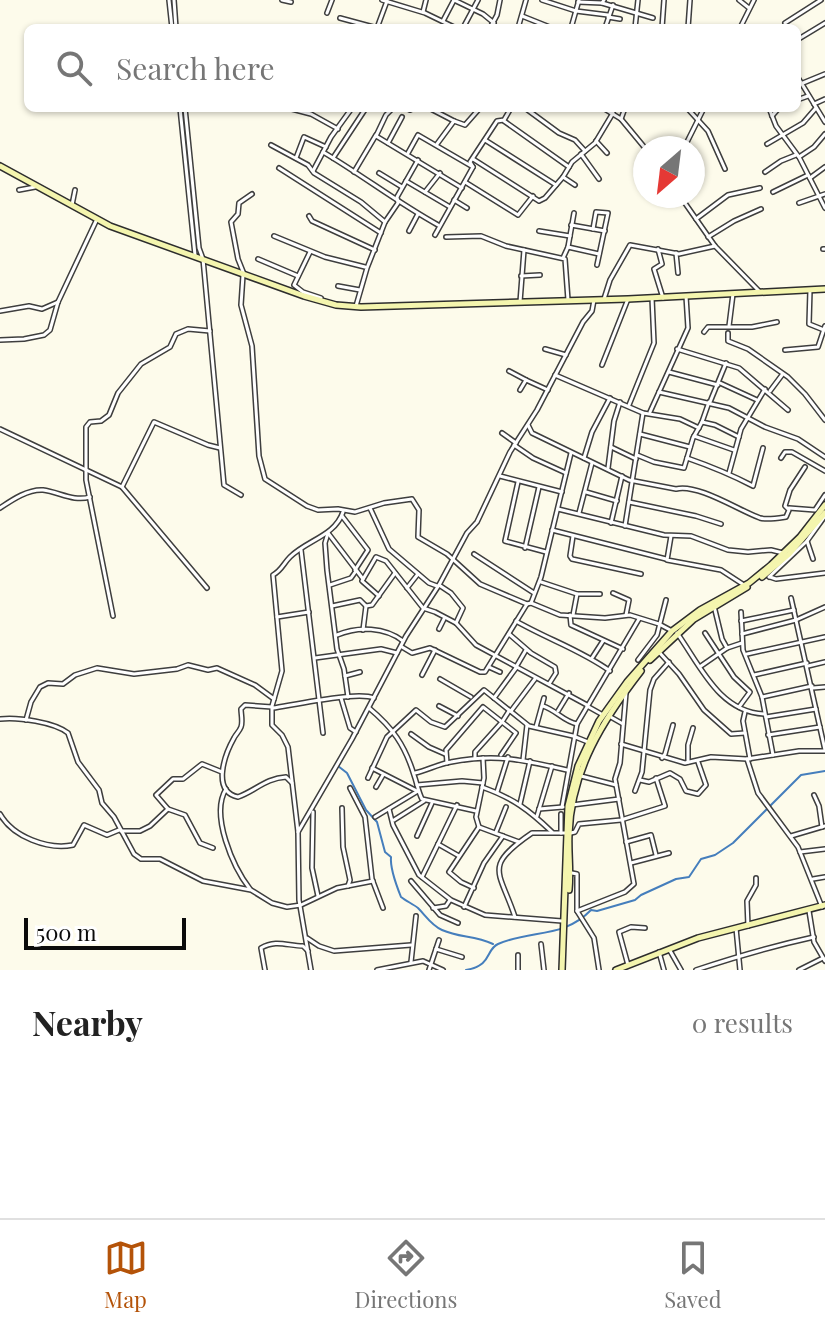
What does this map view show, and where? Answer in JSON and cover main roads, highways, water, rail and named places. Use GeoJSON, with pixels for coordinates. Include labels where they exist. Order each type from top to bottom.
{"type":"FeatureCollection","features":[{"type":"Feature","properties":{"kind":"main road"},"geometry":{"type":"LineString","coordinates":[[0,166],[119,229],[324,302],[356,307],[663,298],[825,289]]}},
{"type":"Feature","properties":{"kind":"main road"},"geometry":{"type":"LineString","coordinates":[[563,970],[567,806],[588,742],[656,650],[674,632],[700,610],[744,585],[784,554],[825,505]]}},
{"type":"Feature","properties":{"kind":"main road"},"geometry":{"type":"LineString","coordinates":[[674,632],[768,575],[825,514]]}},
{"type":"Feature","properties":{"kind":"main road"},"geometry":{"type":"LineString","coordinates":[[567,806],[605,716],[656,650]]}},
{"type":"Feature","properties":{"kind":"main road"},"geometry":{"type":"LineString","coordinates":[[565,833],[570,873],[565,922]]}},
{"type":"Feature","properties":{"kind":"main road"},"geometry":{"type":"LineString","coordinates":[[616,970],[698,938],[823,906]]}},
{"type":"Feature","properties":{"kind":"waterway"},"geometry":{"type":"LineString","coordinates":[[338,766],[347,773],[366,810],[377,822],[385,852],[391,857],[401,897],[442,930],[493,944]]}},
{"type":"Feature","properties":{"kind":"waterway"},"geometry":{"type":"LineString","coordinates":[[466,970],[481,965],[498,944],[558,930],[591,910],[635,900],[676,879],[689,877],[701,859],[715,855],[733,843],[801,775],[825,771]]}}]}
